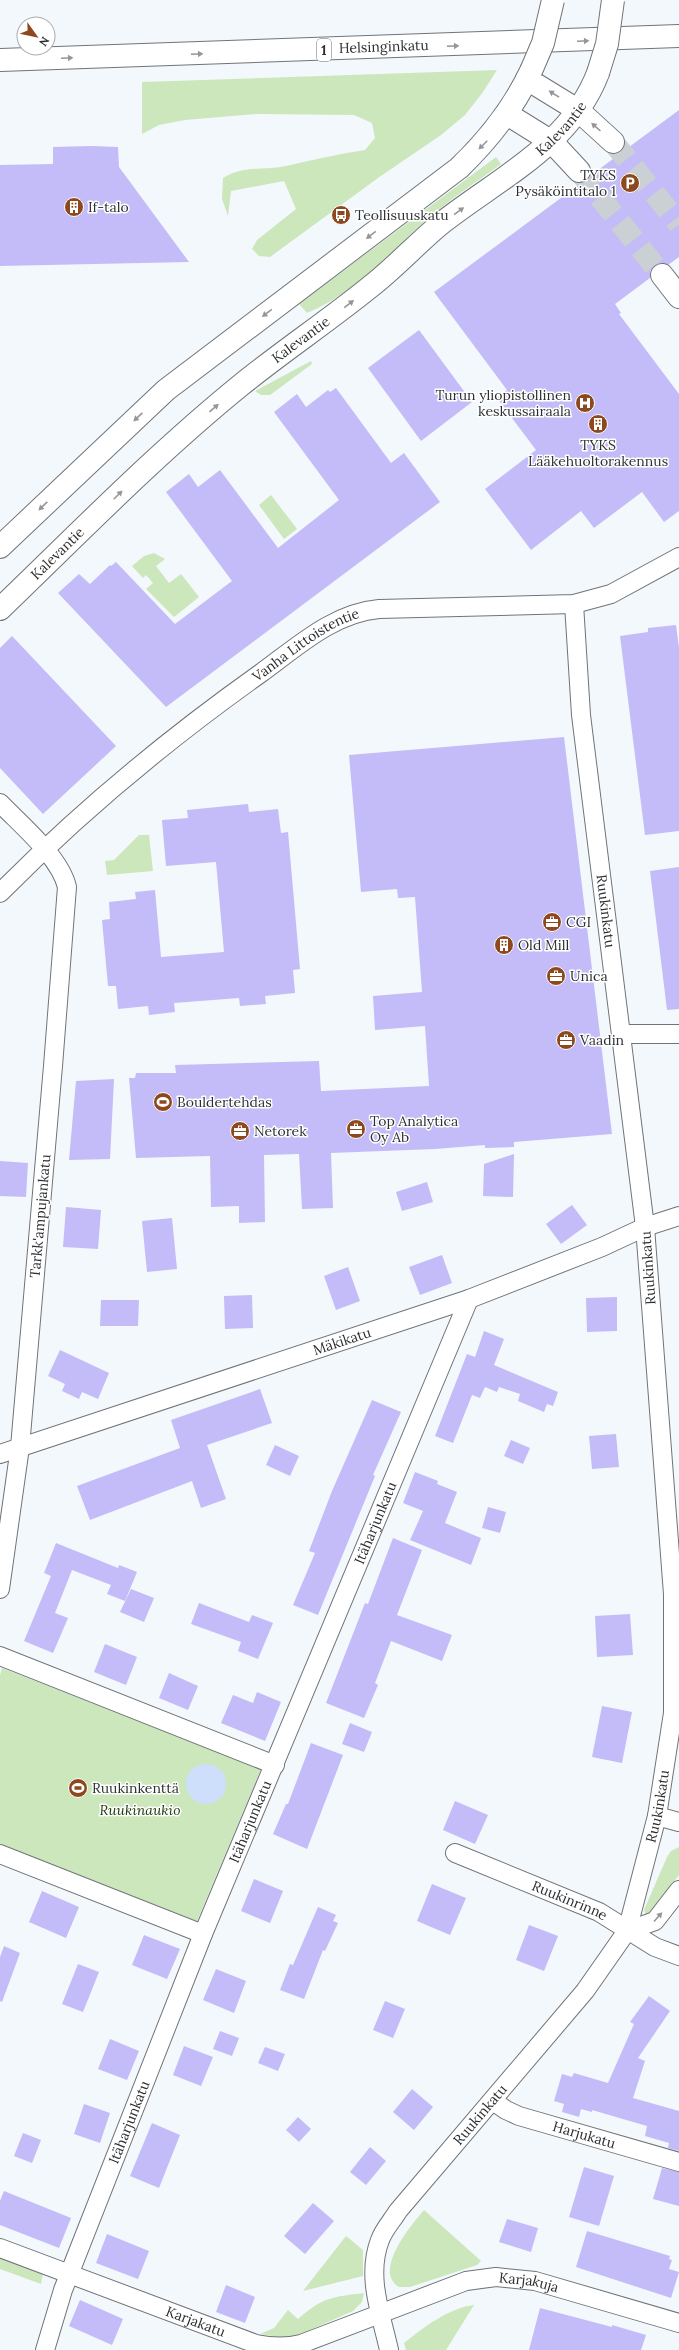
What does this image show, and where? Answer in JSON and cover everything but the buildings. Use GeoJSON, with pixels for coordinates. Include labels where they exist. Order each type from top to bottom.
{"type":"FeatureCollection","features":[{"type":"Feature","properties":{"kind":"main road"},"geometry":{"type":"LineString","coordinates":[[0,547],[166,390],[445,180],[489,139],[507,114],[529,75],[543,43],[553,0]]}},
{"type":"Feature","properties":{"kind":"main road","name":"Kalevantie"},"geometry":{"type":"LineString","coordinates":[[0,609],[136,477],[236,389],[371,287],[442,223],[552,142],[579,111],[591,91],[607,44],[613,0]]}},
{"type":"Feature","properties":{"kind":"main road","name":"Helsinginkatu"},"geometry":{"type":"LineString","coordinates":[[0,60],[648,39],[679,36]]}},
{"type":"Feature","properties":{"kind":"main road","name":"Helsinginkatu"},"geometry":{"type":"LineString","coordinates":[[648,39],[679,43]]}},
{"type":"Feature","properties":{"kind":"main road"},"geometry":{"type":"LineString","coordinates":[[529,75],[579,111],[613,142]]}},
{"type":"Feature","properties":{"kind":"main road"},"geometry":{"type":"LineString","coordinates":[[507,114],[552,142],[578,171]]}},
{"type":"Feature","properties":{"kind":"main road"},"geometry":{"type":"LineString","coordinates":[[662,276],[679,297]]}},
{"type":"Feature","properties":{"kind":"street","name":"Vanha Littoistentie"},"geometry":{"type":"LineString","coordinates":[[0,893],[43,849],[196,720],[322,629],[350,614],[379,609],[574,604],[611,594],[679,557]]}},
{"type":"Feature","properties":{"kind":"street","name":"Ruukinkatu"},"geometry":{"type":"LineString","coordinates":[[380,2313],[374,2284],[374,2266],[377,2249],[385,2229],[398,2211],[493,2101],[585,1990],[627,1931],[657,1816],[673,1713],[673,1594],[645,1227],[581,715],[574,604]]}},
{"type":"Feature","properties":{"kind":"street","name":"Tarkk'ampujankatu"},"geometry":{"type":"LineString","coordinates":[[0,803],[43,849],[64,875],[67,887],[20,1447],[0,1589]]}},
{"type":"Feature","properties":{"kind":"street"},"geometry":{"type":"LineString","coordinates":[[621,1034],[679,1034]]}},
{"type":"Feature","properties":{"kind":"street","name":"Mäkikatu"},"geometry":{"type":"LineString","coordinates":[[0,1454],[469,1299],[602,1247],[645,1227],[679,1216]]}},
{"type":"Feature","properties":{"kind":"street","name":"Itäharjunkatu"},"geometry":{"type":"LineString","coordinates":[[45,2350],[70,2273],[203,1934],[469,1299]]}},
{"type":"Feature","properties":{"kind":"street"},"geometry":{"type":"LineString","coordinates":[[0,1656],[275,1765]]}},
{"type":"Feature","properties":{"kind":"street"},"geometry":{"type":"LineString","coordinates":[[657,1816],[679,1822]]}},
{"type":"Feature","properties":{"kind":"street","name":"Ruukinrinne"},"geometry":{"type":"LineString","coordinates":[[455,1853],[599,1912],[627,1931],[655,1947],[679,1956]]}},
{"type":"Feature","properties":{"kind":"street"},"geometry":{"type":"LineString","coordinates":[[0,1854],[203,1934]]}},
{"type":"Feature","properties":{"kind":"street"},"geometry":{"type":"LineString","coordinates":[[627,1931],[655,1921],[679,1890]]}},
{"type":"Feature","properties":{"kind":"street","name":"Harjukatu"},"geometry":{"type":"LineString","coordinates":[[493,2101],[518,2116],[679,2162]]}},
{"type":"Feature","properties":{"kind":"street","name":"Karjakatu"},"geometry":{"type":"LineString","coordinates":[[0,2248],[256,2344],[266,2346],[291,2347],[380,2313]]}},
{"type":"Feature","properties":{"kind":"street","name":"Karjakuja"},"geometry":{"type":"LineString","coordinates":[[380,2313],[466,2281],[496,2277],[535,2281],[679,2323]]}},
{"type":"Feature","properties":{"kind":"street"},"geometry":{"type":"LineString","coordinates":[[380,2313],[389,2350]]}},
{"type":"Feature","properties":{"kind":"green space"},"geometry":{"type":"Polygon","coordinates":[[[497,70],[483,92],[465,115],[441,135],[378,178],[270,257],[259,256],[252,249],[257,240],[296,209],[284,181],[231,191],[228,216],[222,199],[223,178],[239,171],[286,166],[365,150],[375,138],[372,123],[354,115],[257,114],[185,120],[159,125],[142,134],[142,82],[497,70]]]}},
{"type":"Feature","properties":{"kind":"green space"},"geometry":{"type":"Polygon","coordinates":[[[496,157],[501,164],[434,213],[384,260],[355,284],[324,305],[307,313],[299,304],[496,157]]]}},
{"type":"Feature","properties":{"kind":"green space"},"geometry":{"type":"Polygon","coordinates":[[[311,361],[312,364],[270,395],[261,395],[255,391],[311,361]]]}},
{"type":"Feature","properties":{"kind":"green space"},"geometry":{"type":"Polygon","coordinates":[[[271,495],[297,529],[284,539],[259,505],[271,495]]]}},
{"type":"Feature","properties":{"kind":"green space"},"geometry":{"type":"Polygon","coordinates":[[[154,553],[165,559],[156,566],[169,583],[181,574],[199,597],[174,617],[146,589],[153,583],[146,575],[143,578],[132,566],[144,556],[154,553]]]}},
{"type":"Feature","properties":{"kind":"green space"},"geometry":{"type":"Polygon","coordinates":[[[139,835],[149,835],[153,871],[107,875],[105,861],[114,860],[139,835]]]}},
{"type":"Feature","properties":{"kind":"green space","name":"Ruukinaukio"},"geometry":{"type":"Polygon","coordinates":[[[2,1668],[261,1769],[197,1921],[0,1844],[0,1675],[2,1668]]]}},
{"type":"Feature","properties":{"kind":"green space"},"geometry":{"type":"Polygon","coordinates":[[[679,1847],[679,1875],[649,1915],[646,1915],[644,1910],[667,1857],[671,1851],[679,1847]]]}},
{"type":"Feature","properties":{"kind":"green space"},"geometry":{"type":"Polygon","coordinates":[[[424,2210],[481,2261],[477,2265],[410,2287],[399,2287],[392,2280],[390,2270],[392,2259],[404,2236],[424,2210]]]}},
{"type":"Feature","properties":{"kind":"green space"},"geometry":{"type":"Polygon","coordinates":[[[346,2236],[363,2250],[363,2276],[303,2291],[346,2236]]]}},
{"type":"Feature","properties":{"kind":"green space"},"geometry":{"type":"Polygon","coordinates":[[[0,2258],[43,2274],[41,2284],[0,2269],[0,2258]]]}},
{"type":"Feature","properties":{"kind":"green space"},"geometry":{"type":"Polygon","coordinates":[[[364,2293],[362,2302],[353,2311],[303,2333],[284,2338],[260,2334],[274,2328],[288,2310],[298,2319],[314,2306],[328,2299],[364,2293]]]}},
{"type":"Feature","properties":{"kind":"green space"},"geometry":{"type":"Polygon","coordinates":[[[474,2305],[446,2350],[406,2350],[404,2343],[437,2319],[455,2310],[474,2305]]]}},
{"type":"Feature","properties":{"kind":"water"},"geometry":{"type":"Polygon","coordinates":[[[210,1764],[217,1767],[223,1773],[226,1784],[225,1792],[217,1801],[210,1804],[202,1804],[195,1801],[187,1792],[186,1780],[189,1773],[198,1765],[210,1764]]]}},
{"type":"Feature","properties":{"kind":"tunnel"},"geometry":{"type":"LineString","coordinates":[[613,142],[679,224]]}},
{"type":"Feature","properties":{"kind":"tunnel"},"geometry":{"type":"LineString","coordinates":[[579,171],[662,275]]}},
{"type":"Feature","properties":{"kind":"place","name":"TYKS Pysäköintitalo 1"},"geometry":{"type":"Point","coordinates":[630,183]}},
{"type":"Feature","properties":{"kind":"place","name":"If-talo"},"geometry":{"type":"Point","coordinates":[74,207]}},
{"type":"Feature","properties":{"kind":"place","name":"Teollisuuskatu"},"geometry":{"type":"Point","coordinates":[341,215]}},
{"type":"Feature","properties":{"kind":"place","name":"Turun yliopistollinen keskussairaala"},"geometry":{"type":"Point","coordinates":[585,403]}},
{"type":"Feature","properties":{"kind":"place","name":"TYKS Lääkehuoltorakennus"},"geometry":{"type":"Point","coordinates":[598,424]}},
{"type":"Feature","properties":{"kind":"place","name":"CGI"},"geometry":{"type":"Point","coordinates":[552,922]}},
{"type":"Feature","properties":{"kind":"place","name":"Old Mill"},"geometry":{"type":"Point","coordinates":[504,945]}},
{"type":"Feature","properties":{"kind":"place","name":"Unica"},"geometry":{"type":"Point","coordinates":[556,976]}},
{"type":"Feature","properties":{"kind":"place","name":"Vaadin"},"geometry":{"type":"Point","coordinates":[566,1040]}},
{"type":"Feature","properties":{"kind":"place","name":"Bouldertehdas"},"geometry":{"type":"Point","coordinates":[163,1102]}},
{"type":"Feature","properties":{"kind":"place","name":"Top Analytica Oy Ab"},"geometry":{"type":"Point","coordinates":[356,1129]}},
{"type":"Feature","properties":{"kind":"place","name":"Netorek"},"geometry":{"type":"Point","coordinates":[240,1131]}},
{"type":"Feature","properties":{"kind":"place","name":"Ruukinkenttä"},"geometry":{"type":"Point","coordinates":[78,1788]}}]}
